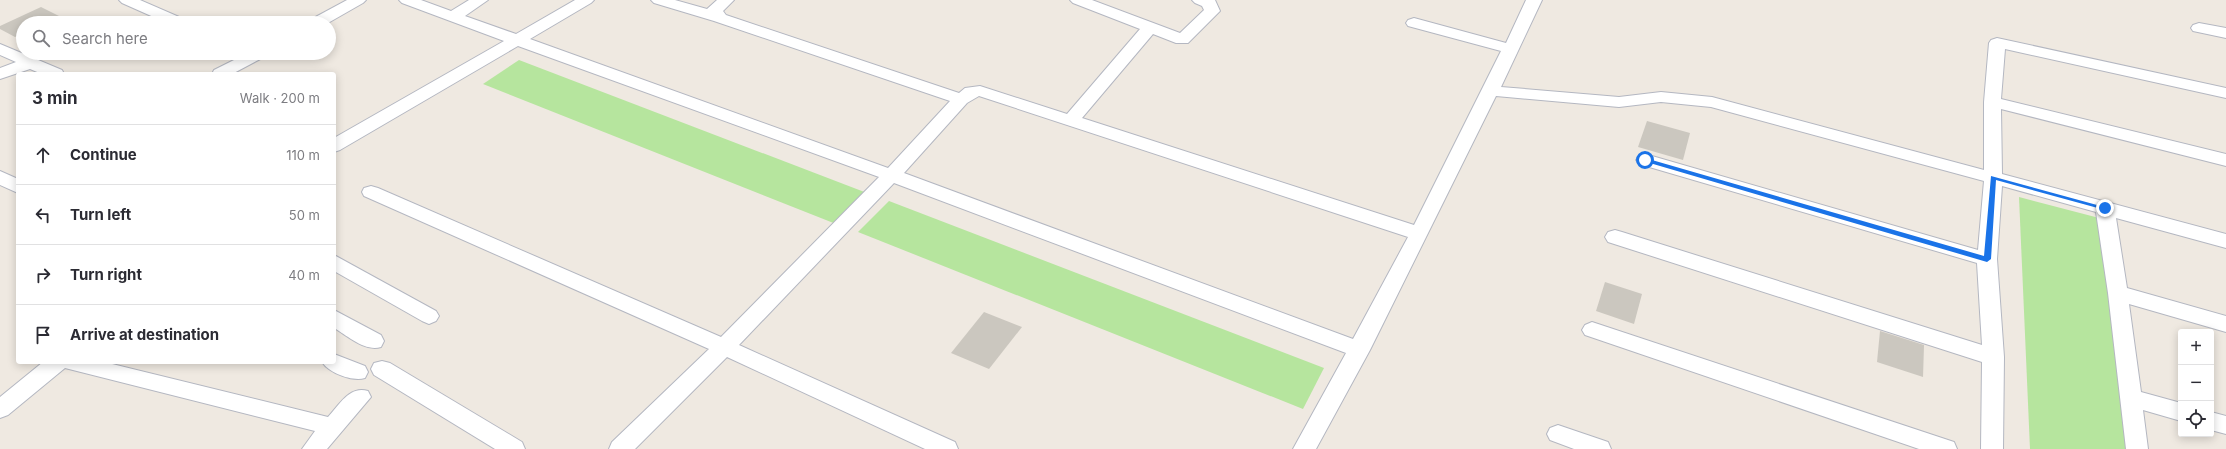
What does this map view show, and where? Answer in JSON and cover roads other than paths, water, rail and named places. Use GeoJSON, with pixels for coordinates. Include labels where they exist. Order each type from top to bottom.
{"type":"FeatureCollection","features":[{"type":"Feature","properties":{"kind":"street"},"geometry":{"type":"LineString","coordinates":[[126,0],[164,16]]}},
{"type":"Feature","properties":{"kind":"street"},"geometry":{"type":"LineString","coordinates":[[329,16],[358,0]]}},
{"type":"Feature","properties":{"kind":"street"},"geometry":{"type":"LineString","coordinates":[[407,0],[453,16],[516,41],[893,176],[1359,350]]}},
{"type":"Feature","properties":{"kind":"street"},"geometry":{"type":"LineString","coordinates":[[453,16],[480,0]]}},
{"type":"Feature","properties":{"kind":"street"},"geometry":{"type":"LineString","coordinates":[[336,145],[586,0]]}},
{"type":"Feature","properties":{"kind":"street"},"geometry":{"type":"LineString","coordinates":[[659,0],[720,18],[961,99]]}},
{"type":"Feature","properties":{"kind":"street"},"geometry":{"type":"LineString","coordinates":[[720,18],[714,11],[726,0]]}},
{"type":"Feature","properties":{"kind":"street"},"geometry":{"type":"LineString","coordinates":[[1078,0],[1182,40],[1212,11],[1209,3],[1200,0]]}},
{"type":"Feature","properties":{"kind":"street"},"geometry":{"type":"LineString","coordinates":[[1304,449],[1359,350],[1491,91],[1534,0]]}},
{"type":"Feature","properties":{"kind":"street"},"geometry":{"type":"LineString","coordinates":[[1414,23],[1511,49]]}},
{"type":"Feature","properties":{"kind":"street"},"geometry":{"type":"LineString","coordinates":[[1072,119],[1150,27]]}},
{"type":"Feature","properties":{"kind":"street"},"geometry":{"type":"LineString","coordinates":[[2199,28],[2226,34]]}},
{"type":"Feature","properties":{"kind":"street"},"geometry":{"type":"LineString","coordinates":[[1992,449],[1993,357],[1987,259],[1993,177],[1992,102],[1996,43],[2226,93]]}},
{"type":"Feature","properties":{"kind":"street"},"geometry":{"type":"LineString","coordinates":[[0,49],[16,56]]}},
{"type":"Feature","properties":{"kind":"street"},"geometry":{"type":"LineString","coordinates":[[25,60],[52,72]]}},
{"type":"Feature","properties":{"kind":"street"},"geometry":{"type":"LineString","coordinates":[[224,72],[244,60]]}},
{"type":"Feature","properties":{"kind":"street"},"geometry":{"type":"LineString","coordinates":[[0,74],[30,62]]}},
{"type":"Feature","properties":{"kind":"street"},"geometry":{"type":"LineString","coordinates":[[620,449],[725,347],[893,176],[961,99],[971,92],[980,91],[1072,119],[1418,233]]}},
{"type":"Feature","properties":{"kind":"street"},"geometry":{"type":"LineString","coordinates":[[1491,91],[1619,102],[1661,97],[1712,102],[2226,241]]}},
{"type":"Feature","properties":{"kind":"street"},"geometry":{"type":"LineString","coordinates":[[1992,102],[2226,160]]}},
{"type":"Feature","properties":{"kind":"street"},"geometry":{"type":"LineString","coordinates":[[1645,160],[1987,259]]}},
{"type":"Feature","properties":{"kind":"street"},"geometry":{"type":"LineString","coordinates":[[0,177],[16,186]]}},
{"type":"Feature","properties":{"kind":"street"},"geometry":{"type":"LineString","coordinates":[[371,192],[725,347],[947,449]]}},
{"type":"Feature","properties":{"kind":"street"},"geometry":{"type":"LineString","coordinates":[[2105,208],[2118,293],[2137,449]]}},
{"type":"Feature","properties":{"kind":"street"},"geometry":{"type":"LineString","coordinates":[[1614,237],[1993,357]]}},
{"type":"Feature","properties":{"kind":"street"},"geometry":{"type":"LineString","coordinates":[[336,263],[429,316]]}},
{"type":"Feature","properties":{"kind":"street"},"geometry":{"type":"LineString","coordinates":[[2118,293],[2226,324]]}},
{"type":"Feature","properties":{"kind":"street"},"geometry":{"type":"LineString","coordinates":[[336,319],[374,341]]}},
{"type":"Feature","properties":{"kind":"street"},"geometry":{"type":"LineString","coordinates":[[1592,330],[1946,449]]}},
{"type":"Feature","properties":{"kind":"street"},"geometry":{"type":"LineString","coordinates":[[336,363],[357,372]]}},
{"type":"Feature","properties":{"kind":"street"},"geometry":{"type":"LineString","coordinates":[[0,409],[56,364]]}},
{"type":"Feature","properties":{"kind":"street"},"geometry":{"type":"LineString","coordinates":[[79,364],[333,427]]}},
{"type":"Feature","properties":{"kind":"street"},"geometry":{"type":"LineString","coordinates":[[382,369],[514,449]]}},
{"type":"Feature","properties":{"kind":"street"},"geometry":{"type":"LineString","coordinates":[[313,449],[360,397]]}},
{"type":"Feature","properties":{"kind":"street"},"geometry":{"type":"LineString","coordinates":[[2130,398],[2178,411]]}},
{"type":"Feature","properties":{"kind":"street"},"geometry":{"type":"LineString","coordinates":[[2214,422],[2226,425]]}},
{"type":"Feature","properties":{"kind":"street"},"geometry":{"type":"LineString","coordinates":[[1558,434],[1600,449]]}}]}
